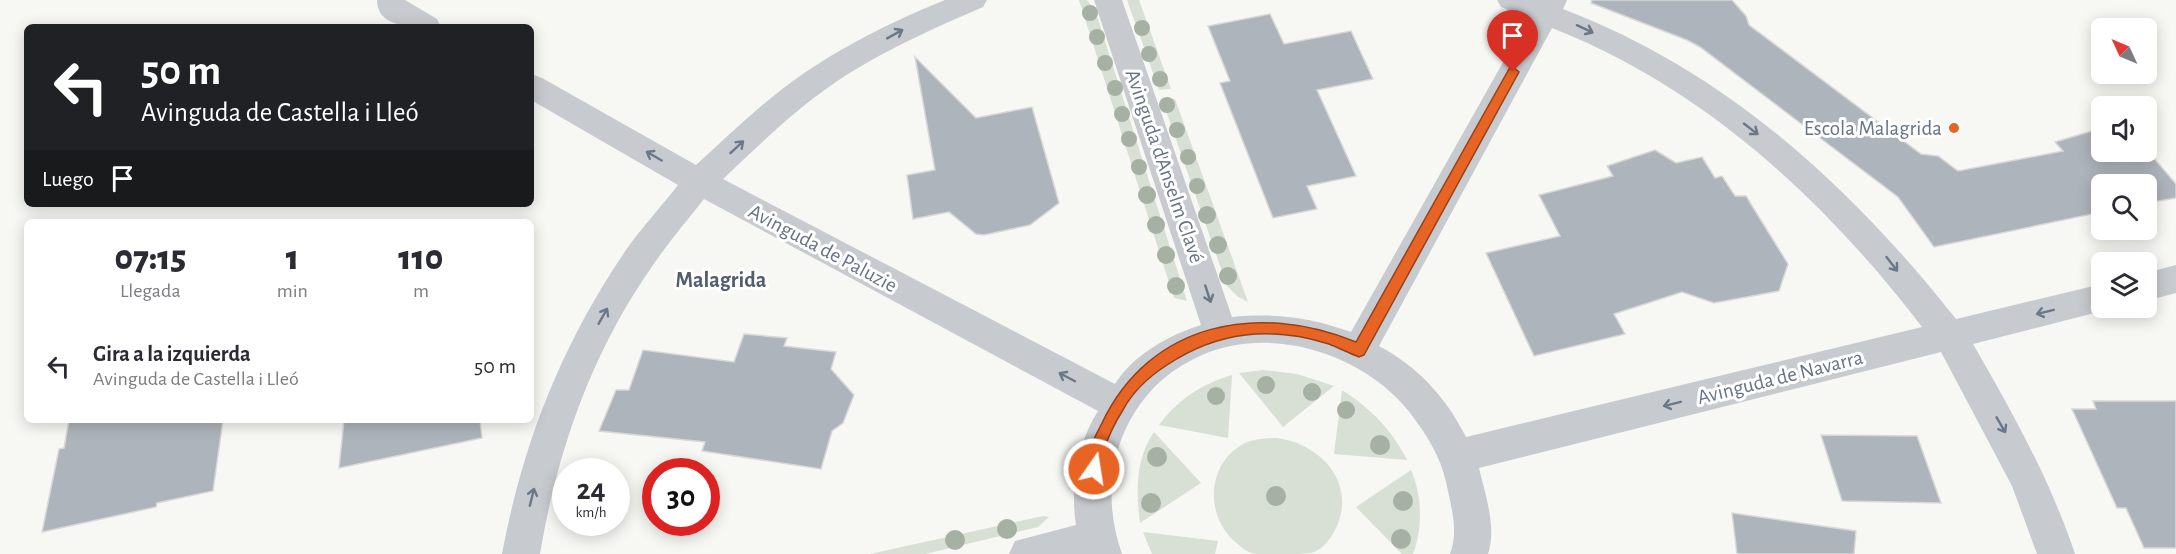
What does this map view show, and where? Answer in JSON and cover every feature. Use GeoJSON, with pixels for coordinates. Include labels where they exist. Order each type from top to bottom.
{"type":"FeatureCollection","features":[{"type":"Feature","properties":{"kind":"street"},"geometry":{"type":"LineString","coordinates":[[391,0],[391,7],[422,24]]}},
{"type":"Feature","properties":{"kind":"street"},"geometry":{"type":"LineString","coordinates":[[521,554],[531,497],[561,403],[600,320],[639,258],[699,182],[777,110],[837,66],[910,26],[973,0]]}},
{"type":"Feature","properties":{"kind":"street","name":"Avinguda d'Anselm Clavé"},"geometry":{"type":"LineString","coordinates":[[1108,0],[1220,332]]}},
{"type":"Feature","properties":{"kind":"street"},"geometry":{"type":"LineString","coordinates":[[1511,0],[1550,6],[1692,87],[1749,127],[1809,176],[1870,236],[1949,336],[2012,445],[2050,534],[2056,554]]}},
{"type":"Feature","properties":{"kind":"street"},"geometry":{"type":"LineString","coordinates":[[1359,350],[1550,6]]}},
{"type":"Feature","properties":{"kind":"street","name":"Avinguda de Paluzie"},"geometry":{"type":"LineString","coordinates":[[534,88],[699,182],[1118,404]]}},
{"type":"Feature","properties":{"kind":"street"},"geometry":{"type":"LineString","coordinates":[[2157,284],[2176,279]]}},
{"type":"Feature","properties":{"kind":"street","name":"Avinguda de Navarra"},"geometry":{"type":"LineString","coordinates":[[1458,456],[2091,301]]}},
{"type":"Feature","properties":{"kind":"street"},"geometry":{"type":"LineString","coordinates":[[1028,554],[1100,546],[1091,491],[1098,447],[1118,404],[1133,384],[1183,346],[1220,332],[1256,328],[1295,330],[1331,339],[1359,350],[1406,381],[1436,417],[1458,456],[1477,552]]}},
{"type":"Feature","properties":{"kind":"shaded area"},"geometry":{"type":"Polygon","coordinates":[[[1079,0],[1087,0],[1094,9],[1099,22],[1187,301],[1174,298],[1079,0]]]}},
{"type":"Feature","properties":{"kind":"shaded area"},"geometry":{"type":"Polygon","coordinates":[[[1127,0],[1139,0],[1171,89],[1159,90],[1127,0]]]}},
{"type":"Feature","properties":{"kind":"shaded area"},"geometry":{"type":"Polygon","coordinates":[[[1175,99],[1248,302],[1237,296],[1227,286],[1163,102],[1175,99]]]}},
{"type":"Feature","properties":{"kind":"shaded area"},"geometry":{"type":"Polygon","coordinates":[[[1263,370],[1297,374],[1334,386],[1283,427],[1239,373],[1263,370]]]}},
{"type":"Feature","properties":{"kind":"shaded area"},"geometry":{"type":"Polygon","coordinates":[[[1232,375],[1228,438],[1159,425],[1174,407],[1191,394],[1232,375]]]}},
{"type":"Feature","properties":{"kind":"shaded area"},"geometry":{"type":"Polygon","coordinates":[[[1342,390],[1379,420],[1407,460],[1334,454],[1342,390]]]}},
{"type":"Feature","properties":{"kind":"shaded area"},"geometry":{"type":"Polygon","coordinates":[[[1154,432],[1201,483],[1140,523],[1138,476],[1143,454],[1154,432]]]}},
{"type":"Feature","properties":{"kind":"shaded area"},"geometry":{"type":"Polygon","coordinates":[[[1277,438],[1308,448],[1321,457],[1331,468],[1338,481],[1342,496],[1336,528],[1323,546],[1311,553],[1256,554],[1250,552],[1233,540],[1217,516],[1214,488],[1223,462],[1245,443],[1277,438]]]}},
{"type":"Feature","properties":{"kind":"shaded area"},"geometry":{"type":"Polygon","coordinates":[[[1411,470],[1419,501],[1420,523],[1413,554],[1402,554],[1356,507],[1411,470]]]}},
{"type":"Feature","properties":{"kind":"shaded area"},"geometry":{"type":"Polygon","coordinates":[[[1043,516],[1049,517],[1038,527],[925,554],[870,554],[1043,516]]]}},
{"type":"Feature","properties":{"kind":"shaded area"},"geometry":{"type":"Polygon","coordinates":[[[1143,532],[1218,541],[1215,554],[1152,554],[1143,532]]]}},
{"type":"Feature","properties":{"kind":"building"},"geometry":{"type":"Polygon","coordinates":[[[1592,0],[1732,0],[1746,16],[1749,25],[1921,154],[1938,156],[1958,171],[2063,151],[2055,142],[2091,131],[2091,162],[2157,162],[2176,184],[2176,198],[2157,201],[2157,174],[2091,174],[2091,214],[1934,247],[1898,197],[1700,47],[1591,3],[1592,0]]]}},
{"type":"Feature","properties":{"kind":"building"},"geometry":{"type":"Polygon","coordinates":[[[1270,14],[1284,44],[1351,31],[1373,79],[1317,90],[1356,176],[1307,186],[1317,209],[1273,218],[1220,83],[1230,81],[1208,26],[1270,14]]]}},
{"type":"Feature","properties":{"kind":"building"},"geometry":{"type":"Polygon","coordinates":[[[915,57],[976,118],[1032,107],[1059,203],[1030,225],[984,235],[976,234],[949,212],[913,219],[907,175],[935,170],[915,57]]]}},
{"type":"Feature","properties":{"kind":"building"},"geometry":{"type":"Polygon","coordinates":[[[1655,150],[1676,163],[1702,157],[1715,178],[1722,176],[1735,196],[1746,196],[1788,264],[1779,291],[1714,303],[1682,292],[1614,314],[1625,334],[1534,356],[1486,253],[1560,236],[1539,195],[1613,176],[1607,166],[1655,150]]]}},
{"type":"Feature","properties":{"kind":"building"},"geometry":{"type":"Polygon","coordinates":[[[744,334],[787,338],[784,346],[836,352],[831,369],[854,395],[843,423],[832,431],[821,469],[702,451],[705,442],[599,431],[616,390],[629,390],[643,350],[734,362],[744,334]]]}},
{"type":"Feature","properties":{"kind":"building"},"geometry":{"type":"Polygon","coordinates":[[[2093,401],[2176,401],[2176,548],[2144,548],[2126,508],[2117,508],[2072,409],[2096,409],[2093,401]]]}},
{"type":"Feature","properties":{"kind":"building"},"geometry":{"type":"Polygon","coordinates":[[[68,423],[223,423],[213,491],[157,503],[156,507],[42,532],[59,449],[64,448],[68,423]]]}},
{"type":"Feature","properties":{"kind":"building"},"geometry":{"type":"Polygon","coordinates":[[[344,423],[480,423],[482,438],[339,468],[344,423]]]}},
{"type":"Feature","properties":{"kind":"building"},"geometry":{"type":"Polygon","coordinates":[[[1821,435],[1917,436],[1941,503],[1842,501],[1821,435]]]}},
{"type":"Feature","properties":{"kind":"building"},"geometry":{"type":"Polygon","coordinates":[[[1732,513],[1856,531],[1854,554],[1737,554],[1732,513]]]}},
{"type":"Feature","properties":{"kind":"place","name":"Escola Malagrida"},"geometry":{"type":"Point","coordinates":[1954,128]}},
{"type":"Feature","properties":{"kind":"district","name":"Malagrida"},"geometry":{"type":"Point","coordinates":[721,279]}},
{"type":"Feature","properties":{"kind":"route"},"geometry":{"type":"LineString","coordinates":[[1094,469],[1098,447],[1118,404],[1133,384],[1153,366],[1183,346],[1220,332],[1256,328],[1295,330],[1331,339],[1359,350],[1513,72]]}}]}
